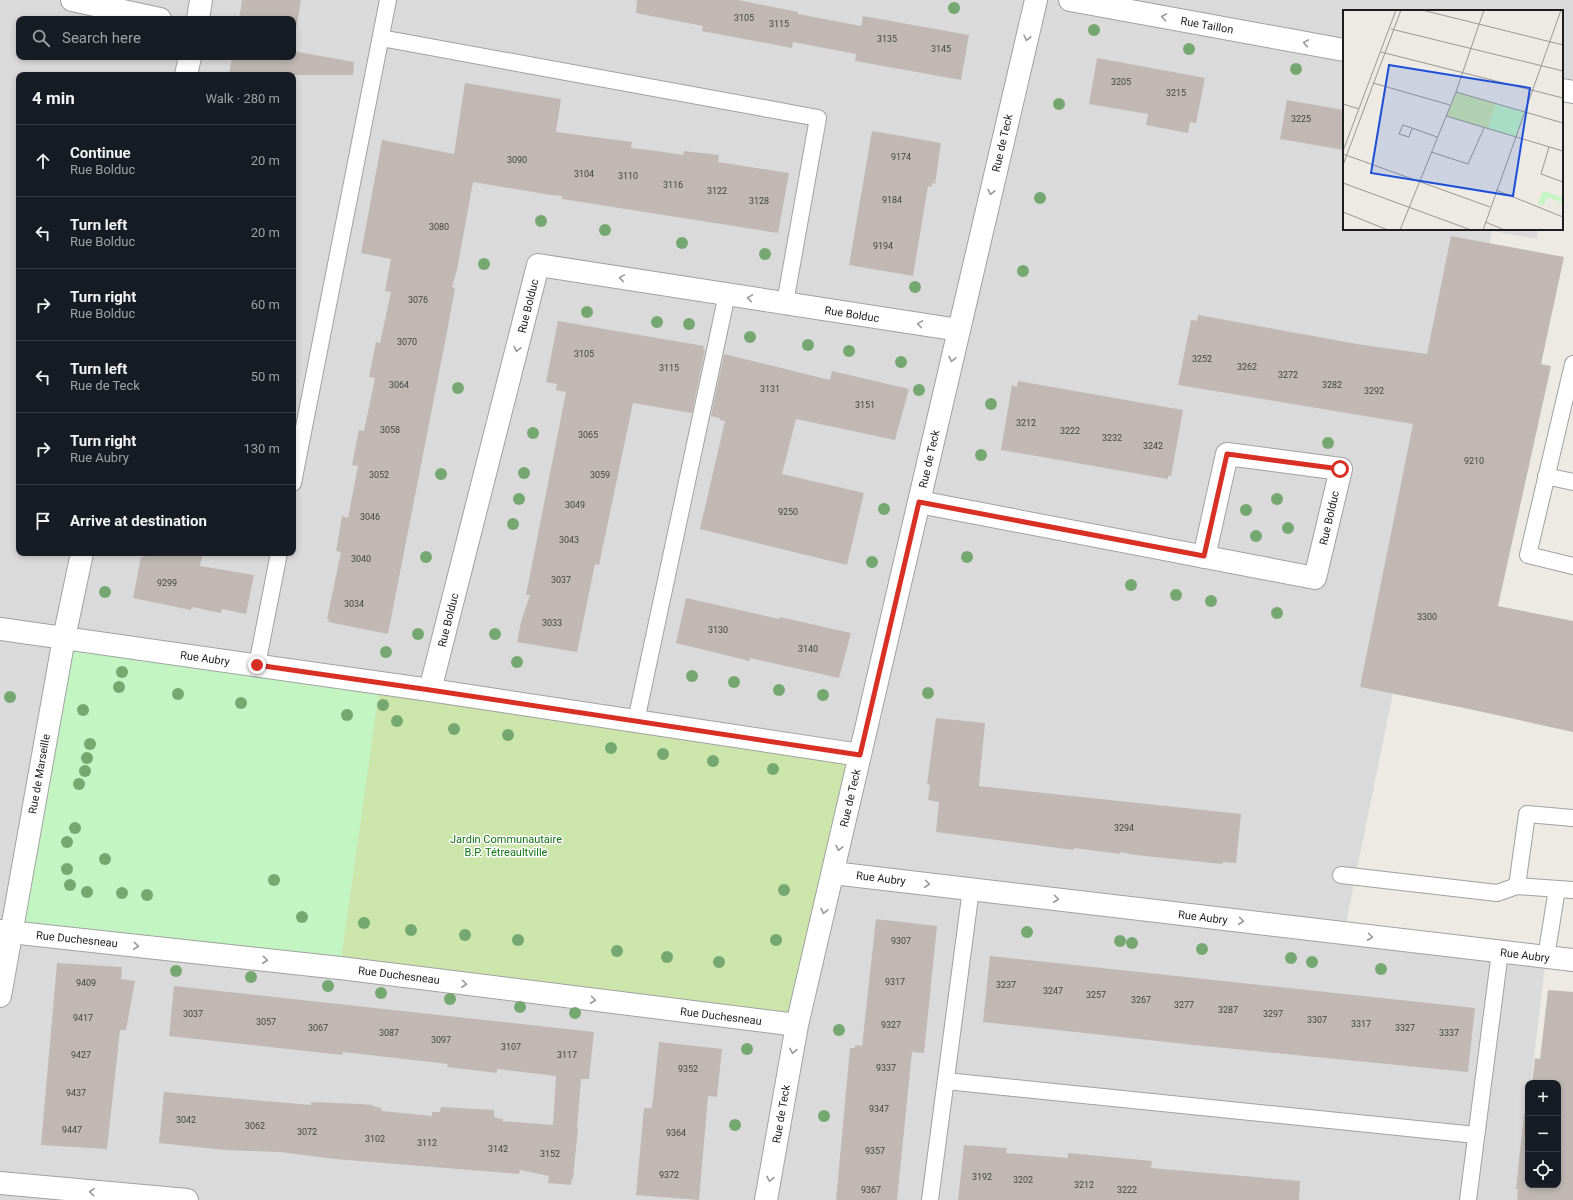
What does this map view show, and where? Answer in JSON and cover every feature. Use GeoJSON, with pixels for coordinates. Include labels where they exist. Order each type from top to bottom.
{"type":"FeatureCollection","features":[{"type":"Feature","properties":{"kind":"street"},"geometry":{"type":"LineString","coordinates":[[72,0],[146,16]]}},
{"type":"Feature","properties":{"kind":"street"},"geometry":{"type":"LineString","coordinates":[[198,16],[201,0]]}},
{"type":"Feature","properties":{"kind":"street","name":"Rue de Teck"},"geometry":{"type":"LineString","coordinates":[[766,1200],[798,1025],[1036,0]]}},
{"type":"Feature","properties":{"kind":"street","name":"Rue Taillon"},"geometry":{"type":"LineString","coordinates":[[1070,0],[1343,50]]}},
{"type":"Feature","properties":{"kind":"street"},"geometry":{"type":"LineString","coordinates":[[187,72],[189,60]]}},
{"type":"Feature","properties":{"kind":"street"},"geometry":{"type":"LineString","coordinates":[[1563,90],[1573,92]]}},
{"type":"Feature","properties":{"kind":"street","name":"Rue Bolduc"},"geometry":{"type":"LineString","coordinates":[[430,690],[538,265],[959,330]]}},
{"type":"Feature","properties":{"kind":"street","name":"Rue Bolduc"},"geometry":{"type":"LineString","coordinates":[[919,502],[1315,578],[1340,469],[1227,454],[1204,556]]}},
{"type":"Feature","properties":{"kind":"street","name":"Rue de Marseille"},"geometry":{"type":"LineString","coordinates":[[0,996],[6,931],[81,556]]}},
{"type":"Feature","properties":{"kind":"street","name":"Rue Aubry"},"geometry":{"type":"LineString","coordinates":[[0,629],[430,690],[860,755]]}},
{"type":"Feature","properties":{"kind":"street","name":"Rue Aubry"},"geometry":{"type":"LineString","coordinates":[[833,873],[1573,960]]}},
{"type":"Feature","properties":{"kind":"street","name":"Rue Duchesneau"},"geometry":{"type":"LineString","coordinates":[[6,931],[340,968],[798,1025]]}},
{"type":"Feature","properties":{"kind":"street"},"geometry":{"type":"LineString","coordinates":[[0,1183],[187,1200]]}},
{"type":"Feature","properties":{"kind":"lane"},"geometry":{"type":"LineString","coordinates":[[296,468],[388,0]]}},
{"type":"Feature","properties":{"kind":"lane"},"geometry":{"type":"LineString","coordinates":[[381,38],[818,118],[785,303]]}},
{"type":"Feature","properties":{"kind":"lane"},"geometry":{"type":"LineString","coordinates":[[636,721],[727,294]]}},
{"type":"Feature","properties":{"kind":"lane"},"geometry":{"type":"LineString","coordinates":[[1573,364],[1569,402],[1546,476],[1528,555],[1573,566]]}},
{"type":"Feature","properties":{"kind":"lane"},"geometry":{"type":"LineString","coordinates":[[1546,476],[1573,482]]}},
{"type":"Feature","properties":{"kind":"lane"},"geometry":{"type":"LineString","coordinates":[[257,665],[278,556]]}},
{"type":"Feature","properties":{"kind":"lane"},"geometry":{"type":"LineString","coordinates":[[1517,886],[1527,814],[1573,818]]}},
{"type":"Feature","properties":{"kind":"lane"},"geometry":{"type":"LineString","coordinates":[[1341,875],[1497,893],[1517,886],[1573,890]]}},
{"type":"Feature","properties":{"kind":"lane"},"geometry":{"type":"LineString","coordinates":[[930,1200],[971,889]]}},
{"type":"Feature","properties":{"kind":"lane"},"geometry":{"type":"LineString","coordinates":[[1546,957],[1557,889]]}},
{"type":"Feature","properties":{"kind":"lane"},"geometry":{"type":"LineString","coordinates":[[1468,1200],[1500,952]]}},
{"type":"Feature","properties":{"kind":"lane"},"geometry":{"type":"LineString","coordinates":[[946,1081],[1476,1135]]}},
{"type":"Feature","properties":{"kind":"shaded area"},"geometry":{"type":"Polygon","coordinates":[[[0,0],[1076,0],[1343,51],[1343,230],[1538,230],[1537,239],[1492,231],[1388,717],[1344,933],[1546,957],[1531,1080],[1525,1080],[1525,1135],[1517,1200],[0,1200],[0,0]]]}},
{"type":"Feature","properties":{"kind":"shaded area"},"geometry":{"type":"Polygon","coordinates":[[[1091,0],[1573,0],[1573,91],[1563,89],[1563,10],[1343,10],[1343,48],[1091,0]]]}},
{"type":"Feature","properties":{"kind":"green space"},"geometry":{"type":"Polygon","coordinates":[[[64,638],[380,683],[340,968],[12,932],[64,638]]]}},
{"type":"Feature","properties":{"kind":"green space","name":"Jardin Communautaire B.P. Tétreaultville"},"geometry":{"type":"Polygon","coordinates":[[[380,683],[860,755],[797,1025],[340,968],[380,683]]]}},
{"type":"Feature","properties":{"kind":"building"},"geometry":{"type":"Polygon","coordinates":[[[242,0],[301,0],[296,29],[296,16],[239,16],[242,0]]]}},
{"type":"Feature","properties":{"kind":"building"},"geometry":{"type":"Polygon","coordinates":[[[637,0],[738,0],[798,12],[798,14],[861,26],[863,16],[969,35],[961,80],[855,61],[856,54],[793,42],[792,48],[702,31],[703,26],[636,13],[637,0]]]}},
{"type":"Feature","properties":{"kind":"building"},"geometry":{"type":"Polygon","coordinates":[[[296,52],[354,62],[353,75],[296,75],[296,72],[230,72],[232,60],[296,60],[296,52]]]}},
{"type":"Feature","properties":{"kind":"building"},"geometry":{"type":"Polygon","coordinates":[[[1097,58],[1205,78],[1196,123],[1190,122],[1188,133],[1146,125],[1148,114],[1089,104],[1097,58]]]}},
{"type":"Feature","properties":{"kind":"building"},"geometry":{"type":"Polygon","coordinates":[[[465,83],[561,99],[556,132],[632,142],[631,148],[683,155],[684,151],[719,155],[718,162],[789,173],[778,233],[562,199],[562,196],[473,182],[457,270],[452,287],[455,288],[447,332],[388,634],[328,622],[329,619],[327,619],[341,552],[336,551],[342,516],[348,518],[358,466],[352,465],[356,444],[359,430],[364,431],[375,378],[369,377],[376,342],[380,343],[391,292],[385,291],[391,259],[361,253],[382,140],[454,154],[465,83]]]}},
{"type":"Feature","properties":{"kind":"building"},"geometry":{"type":"Polygon","coordinates":[[[1287,100],[1343,110],[1343,150],[1280,139],[1287,100]]]}},
{"type":"Feature","properties":{"kind":"building"},"geometry":{"type":"Polygon","coordinates":[[[872,131],[941,143],[935,184],[932,183],[932,187],[928,186],[913,276],[849,265],[872,131]]]}},
{"type":"Feature","properties":{"kind":"building"},"geometry":{"type":"Polygon","coordinates":[[[1451,236],[1564,257],[1541,364],[1551,366],[1498,606],[1573,621],[1573,732],[1360,687],[1413,424],[1178,385],[1191,320],[1197,321],[1198,315],[1357,344],[1427,354],[1451,236]]]}},
{"type":"Feature","properties":{"kind":"building"},"geometry":{"type":"Polygon","coordinates":[[[558,321],[704,346],[703,350],[705,350],[692,413],[633,403],[599,565],[595,564],[577,652],[517,642],[521,622],[530,595],[526,595],[566,392],[556,390],[557,384],[546,382],[558,321]]]}},
{"type":"Feature","properties":{"kind":"building"},"geometry":{"type":"Polygon","coordinates":[[[724,354],[830,380],[832,371],[909,389],[895,440],[796,419],[782,474],[864,493],[847,565],[700,529],[725,421],[711,416],[724,354]]]}},
{"type":"Feature","properties":{"kind":"building"},"geometry":{"type":"Polygon","coordinates":[[[1018,381],[1183,410],[1171,476],[1168,476],[1168,479],[1001,450],[1012,385],[1017,387],[1018,381]]]}},
{"type":"Feature","properties":{"kind":"building"},"geometry":{"type":"Polygon","coordinates":[[[202,556],[200,566],[254,575],[246,614],[222,609],[221,613],[192,607],[191,610],[133,598],[141,557],[202,556]]]}},
{"type":"Feature","properties":{"kind":"building"},"geometry":{"type":"Polygon","coordinates":[[[686,598],[779,619],[780,617],[851,633],[839,678],[750,658],[750,661],[676,643],[686,598]]]}},
{"type":"Feature","properties":{"kind":"building"},"geometry":{"type":"Polygon","coordinates":[[[936,718],[985,723],[979,786],[1241,814],[1236,863],[1223,862],[1222,864],[1120,852],[1120,854],[1074,848],[1074,850],[936,832],[939,802],[928,800],[930,785],[927,784],[936,718]]]}},
{"type":"Feature","properties":{"kind":"building"},"geometry":{"type":"Polygon","coordinates":[[[876,919],[937,926],[924,1053],[912,1052],[897,1200],[836,1200],[850,1048],[855,1048],[855,1045],[862,1046],[876,919]]]}},
{"type":"Feature","properties":{"kind":"building"},"geometry":{"type":"Polygon","coordinates":[[[990,956],[1475,1008],[1468,1072],[1194,1045],[983,1022],[990,956]]]}},
{"type":"Feature","properties":{"kind":"building"},"geometry":{"type":"Polygon","coordinates":[[[57,963],[122,967],[121,979],[135,981],[126,1030],[120,1030],[107,1149],[41,1145],[57,963]]]}},
{"type":"Feature","properties":{"kind":"building"},"geometry":{"type":"Polygon","coordinates":[[[174,986],[594,1032],[589,1079],[581,1079],[578,1128],[573,1179],[572,1178],[571,1185],[548,1183],[549,1176],[520,1170],[519,1174],[335,1159],[280,1152],[225,1150],[159,1143],[164,1092],[311,1105],[311,1102],[373,1105],[381,1108],[382,1111],[432,1116],[432,1112],[440,1112],[441,1107],[494,1110],[494,1117],[503,1119],[502,1121],[553,1125],[556,1076],[497,1069],[497,1073],[447,1067],[448,1064],[343,1052],[342,1055],[169,1036],[174,986]]]}},
{"type":"Feature","properties":{"kind":"building"},"geometry":{"type":"Polygon","coordinates":[[[1548,990],[1573,992],[1573,1200],[1517,1200],[1518,1189],[1516,1189],[1524,1114],[1525,1188],[1561,1188],[1561,1080],[1532,1080],[1535,1058],[1540,1059],[1548,990]]]}},
{"type":"Feature","properties":{"kind":"building"},"geometry":{"type":"Polygon","coordinates":[[[659,1042],[722,1049],[717,1097],[708,1096],[699,1200],[636,1195],[644,1108],[652,1108],[659,1042]]]}},
{"type":"Feature","properties":{"kind":"building"},"geometry":{"type":"Polygon","coordinates":[[[964,1145],[1007,1148],[1006,1153],[1068,1158],[1068,1153],[1152,1161],[1151,1168],[1300,1181],[1299,1200],[958,1200],[964,1145]]]}},
{"type":"Feature","properties":{"kind":"route"},"geometry":{"type":"LineString","coordinates":[[257,665],[860,755],[919,502],[1204,556],[1227,454],[1340,469]]}}]}
